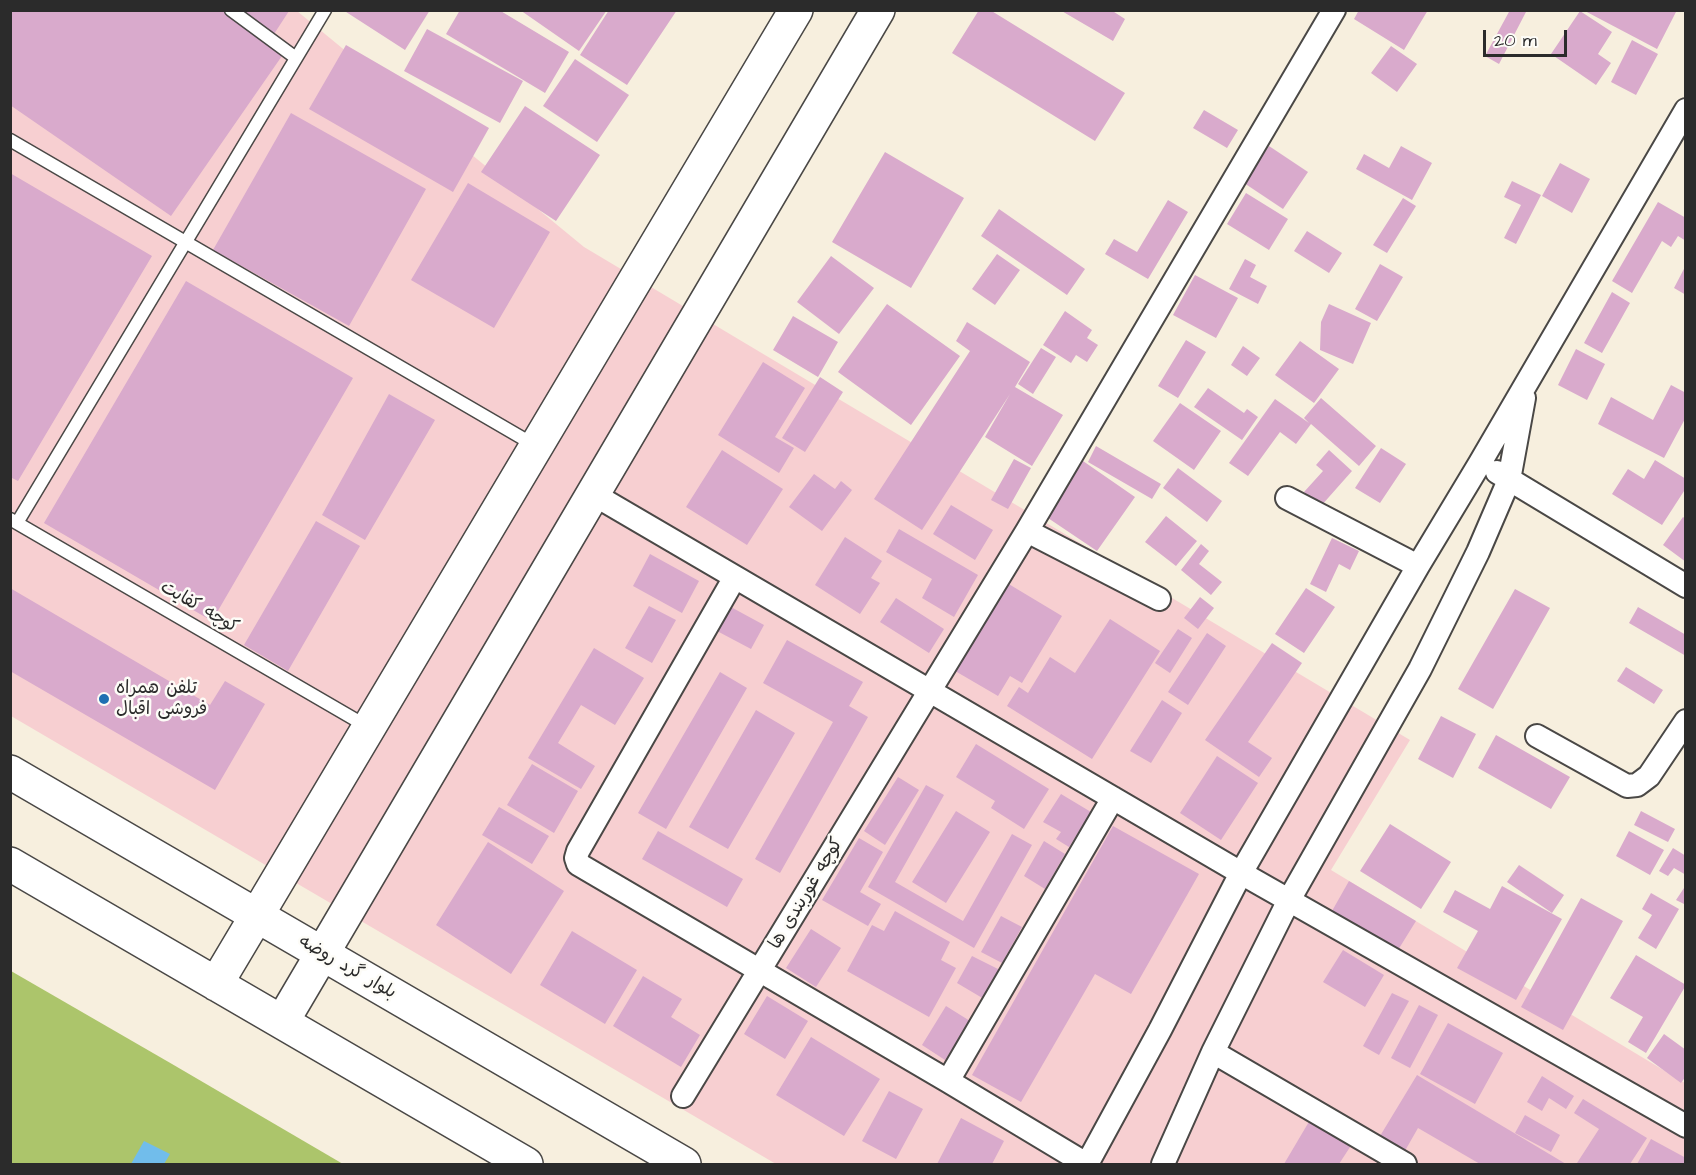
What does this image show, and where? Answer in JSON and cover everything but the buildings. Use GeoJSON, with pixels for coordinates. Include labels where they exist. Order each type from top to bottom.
{"type":"FeatureCollection","features":[{"type":"Feature","properties":{"kind":"main road"},"geometry":{"type":"LineString","coordinates":[[216,984],[796,10]]}},
{"type":"Feature","properties":{"kind":"main road"},"geometry":{"type":"LineString","coordinates":[[282,1022],[878,10]]}},
{"type":"Feature","properties":{"kind":"main road","name":"بلوار گرد روضه"},"geometry":{"type":"LineString","coordinates":[[10,772],[684,1164]]}},
{"type":"Feature","properties":{"kind":"main road"},"geometry":{"type":"LineString","coordinates":[[10,864],[526,1164]]}},
{"type":"Feature","properties":{"kind":"street","name":"کوچه غوربندی ها"},"geometry":{"type":"LineString","coordinates":[[683,1096],[931,692],[1334,10]]}},
{"type":"Feature","properties":{"kind":"street"},"geometry":{"type":"LineString","coordinates":[[735,577],[578,851],[576,858],[578,864],[1086,1164],[1166,1020],[1241,873],[1686,110]]}},
{"type":"Feature","properties":{"kind":"street"},"geometry":{"type":"LineString","coordinates":[[1163,1164],[1213,1052],[1289,900],[1420,669],[1478,552],[1509,480],[1527,381]]}},
{"type":"Feature","properties":{"kind":"street"},"geometry":{"type":"LineString","coordinates":[[1480,463],[1686,586]]}},
{"type":"Feature","properties":{"kind":"street"},"geometry":{"type":"LineString","coordinates":[[593,494],[1241,873],[1686,1126]]}},
{"type":"Feature","properties":{"kind":"street"},"geometry":{"type":"LineString","coordinates":[[1287,498],[1418,566]]}},
{"type":"Feature","properties":{"kind":"street"},"geometry":{"type":"LineString","coordinates":[[1027,531],[1159,598]]}},
{"type":"Feature","properties":{"kind":"street"},"geometry":{"type":"LineString","coordinates":[[1537,736],[1627,786],[1637,785],[1649,776],[1686,721]]}},
{"type":"Feature","properties":{"kind":"street"},"geometry":{"type":"LineString","coordinates":[[948,1081],[1113,798]]}},
{"type":"Feature","properties":{"kind":"street"},"geometry":{"type":"LineString","coordinates":[[1213,1052],[1405,1164]]}},
{"type":"Feature","properties":{"kind":"lane"},"geometry":{"type":"LineString","coordinates":[[231,10],[296,58]]}},
{"type":"Feature","properties":{"kind":"lane"},"geometry":{"type":"LineString","coordinates":[[14,521],[186,242],[325,10]]}},
{"type":"Feature","properties":{"kind":"lane"},"geometry":{"type":"LineString","coordinates":[[10,140],[537,446]]}},
{"type":"Feature","properties":{"kind":"lane","name":"کوچه کفایت"},"geometry":{"type":"LineString","coordinates":[[14,521],[369,728]]}},
{"type":"Feature","properties":{"kind":"shaded area"},"geometry":{"type":"Polygon","coordinates":[[[11,11],[297,11],[584,247],[1410,740],[1331,870],[1685,1083],[1685,1164],[776,1164],[11,716],[11,11]]]}},
{"type":"Feature","properties":{"kind":"green space"},"geometry":{"type":"Polygon","coordinates":[[[11,971],[172,1064],[343,1164],[11,1164],[11,971]]]}},
{"type":"Feature","properties":{"kind":"water"},"geometry":{"type":"Polygon","coordinates":[[[144,1141],[170,1154],[164,1164],[131,1164],[144,1141]]]}},
{"type":"Feature","properties":{"kind":"place","name":"تلفن همراه فروشی اقبال"},"geometry":{"type":"Point","coordinates":[104,699]}}]}
